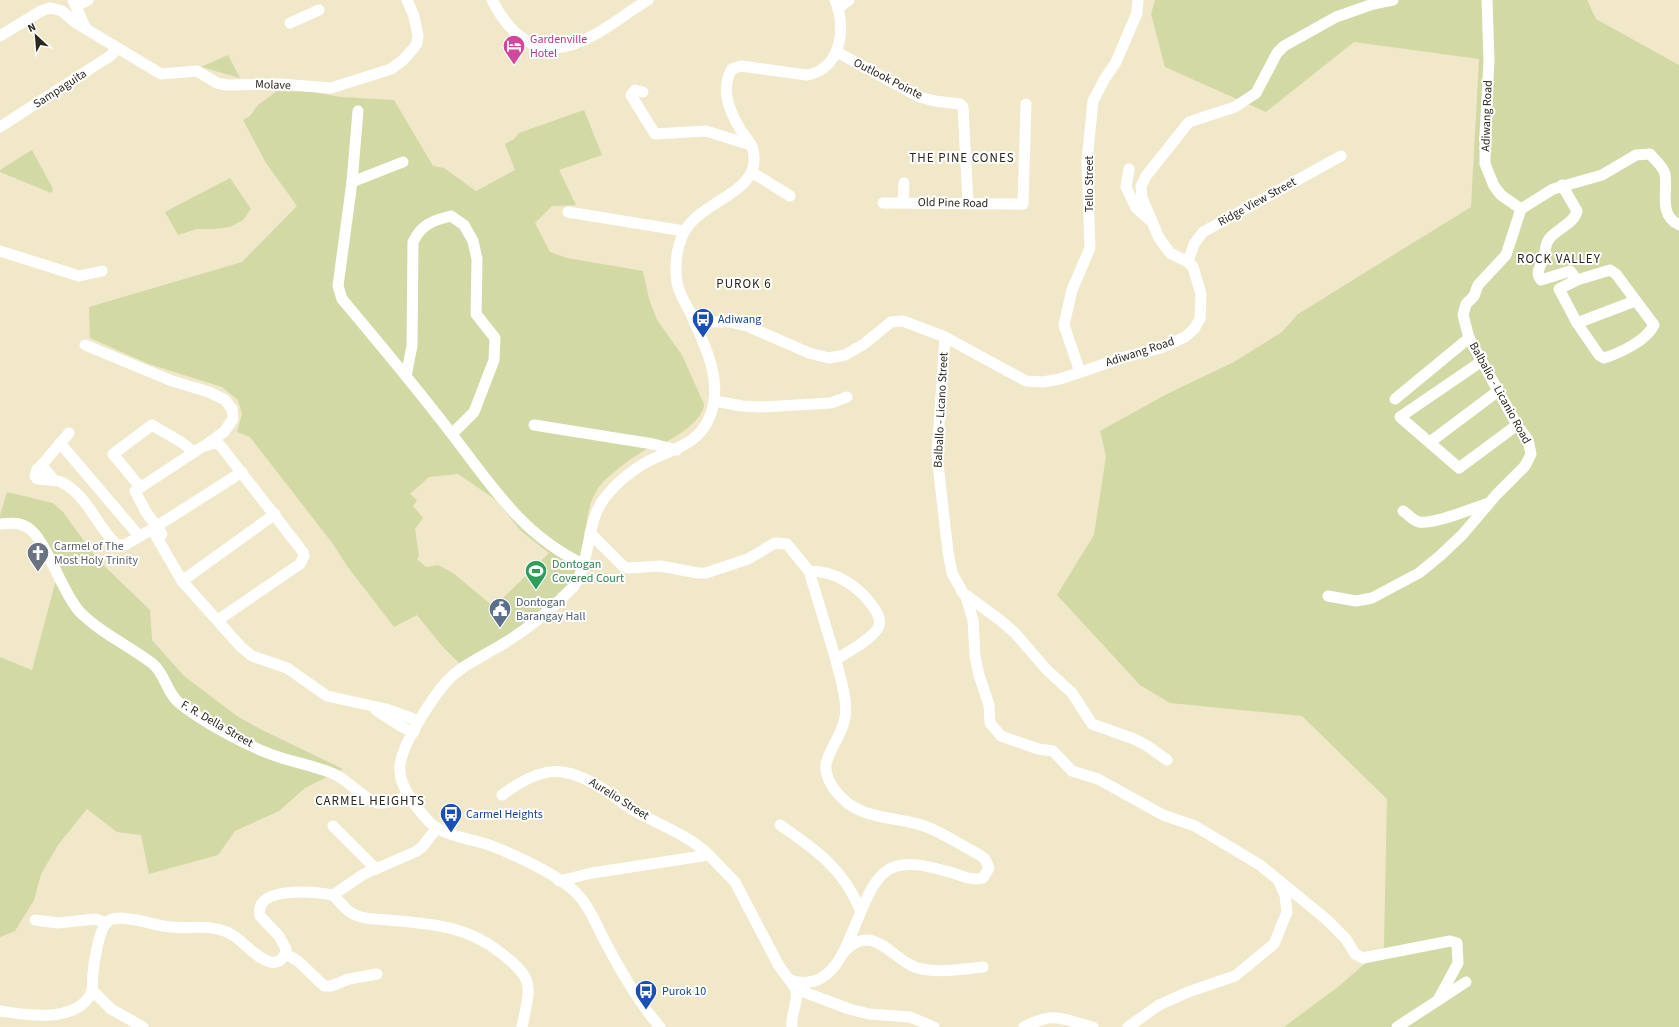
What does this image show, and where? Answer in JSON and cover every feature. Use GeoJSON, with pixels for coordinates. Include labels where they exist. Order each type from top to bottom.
{"type":"FeatureCollection","features":[{"type":"Feature","properties":{"kind":"street"},"geometry":{"type":"LineString","coordinates":[[81,24],[75,3],[88,0]]}},
{"type":"Feature","properties":{"kind":"street","name":"Molave"},"geometry":{"type":"LineString","coordinates":[[0,36],[41,11],[50,8],[62,11],[117,49],[164,74],[197,71],[217,83],[227,85],[281,84],[331,88],[391,68],[404,60],[413,50],[417,43],[418,36],[414,16],[406,0]]}},
{"type":"Feature","properties":{"kind":"street"},"geometry":{"type":"LineString","coordinates":[[492,0],[502,19],[517,36],[543,47],[558,48],[571,45],[595,35],[648,0]]}},
{"type":"Feature","properties":{"kind":"street"},"geometry":{"type":"LineString","coordinates":[[660,1027],[646,1012],[607,945],[590,910],[578,895],[559,880],[491,846],[438,828],[428,820],[409,796],[400,775],[400,764],[419,721],[437,694],[457,672],[513,638],[556,604],[574,587],[583,564],[593,520],[604,499],[615,486],[645,463],[677,450],[694,438],[702,430],[711,414],[715,401],[714,379],[707,352],[678,284],[676,262],[684,231],[695,217],[744,184],[752,173],[754,157],[751,145],[740,128],[728,100],[725,88],[727,77],[732,69],[741,66],[807,75],[817,73],[826,68],[837,52],[841,24],[836,4],[849,0]]}},
{"type":"Feature","properties":{"kind":"street","name":"Tello Street"},"geometry":{"type":"LineString","coordinates":[[1080,372],[1064,325],[1072,290],[1090,248],[1087,161],[1093,101],[1116,62],[1137,13],[1138,0]]}},
{"type":"Feature","properties":{"kind":"street"},"geometry":{"type":"LineString","coordinates":[[1188,262],[1170,253],[1164,246],[1150,220],[1142,198],[1141,186],[1146,176],[1189,122],[1226,110],[1247,101],[1256,93],[1278,53],[1284,46],[1336,17],[1372,2],[1393,0]]}},
{"type":"Feature","properties":{"kind":"street","name":"Adiwang Road"},"geometry":{"type":"LineString","coordinates":[[1487,0],[1489,61],[1485,164],[1494,186],[1501,195],[1521,209]]}},
{"type":"Feature","properties":{"kind":"street"},"geometry":{"type":"LineString","coordinates":[[290,24],[318,10]]}},
{"type":"Feature","properties":{"kind":"street","name":"Sampaguita"},"geometry":{"type":"LineString","coordinates":[[0,127],[104,60],[117,49]]}},
{"type":"Feature","properties":{"kind":"street","name":"Outlook Pointe"},"geometry":{"type":"LineString","coordinates":[[837,52],[919,97],[935,101],[960,104],[963,108],[968,203]]}},
{"type":"Feature","properties":{"kind":"street"},"geometry":{"type":"LineString","coordinates":[[643,92],[635,90],[631,95],[655,134],[706,131],[751,145]]}},
{"type":"Feature","properties":{"kind":"street","name":"Old Pine Road"},"geometry":{"type":"LineString","coordinates":[[883,202],[1023,204],[1026,104]]}},
{"type":"Feature","properties":{"kind":"street"},"geometry":{"type":"LineString","coordinates":[[358,111],[352,182],[338,286],[342,299],[406,376],[452,434],[481,474],[528,528],[565,555],[583,564]]}},
{"type":"Feature","properties":{"kind":"street"},"geometry":{"type":"LineString","coordinates":[[1521,209],[1562,185],[1602,175],[1636,155],[1650,154],[1659,163],[1665,174],[1664,195],[1666,212],[1679,225]]}},
{"type":"Feature","properties":{"kind":"street","name":"Ridge View Street"},"geometry":{"type":"LineString","coordinates":[[1188,262],[1194,244],[1204,232],[1341,156]]}},
{"type":"Feature","properties":{"kind":"street"},"geometry":{"type":"LineString","coordinates":[[352,182],[403,162]]}},
{"type":"Feature","properties":{"kind":"street"},"geometry":{"type":"LineString","coordinates":[[1128,169],[1126,187],[1136,208],[1150,220]]}},
{"type":"Feature","properties":{"kind":"street"},"geometry":{"type":"LineString","coordinates":[[752,173],[790,196]]}},
{"type":"Feature","properties":{"kind":"street"},"geometry":{"type":"LineString","coordinates":[[904,183],[904,202]]}},
{"type":"Feature","properties":{"kind":"street"},"geometry":{"type":"LineString","coordinates":[[1562,185],[1577,211],[1576,217],[1549,238],[1538,276],[1541,280],[1570,271],[1577,280]]}},
{"type":"Feature","properties":{"kind":"street","name":"Balbalio - Licanio Road"},"geometry":{"type":"LineString","coordinates":[[1328,596],[1341,600],[1356,601],[1372,598],[1395,587],[1418,573],[1441,555],[1525,466],[1531,454],[1528,440],[1517,425],[1469,338],[1463,315],[1466,304],[1474,296],[1484,277],[1496,268],[1506,255],[1521,209]]}},
{"type":"Feature","properties":{"kind":"street"},"geometry":{"type":"LineString","coordinates":[[568,212],[684,231]]}},
{"type":"Feature","properties":{"kind":"street"},"geometry":{"type":"LineString","coordinates":[[406,376],[412,346],[412,242],[418,232],[433,220],[451,216],[464,225],[473,241],[477,259],[476,314],[495,338],[494,360],[474,412],[452,434]]}},
{"type":"Feature","properties":{"kind":"street"},"geometry":{"type":"LineString","coordinates":[[0,251],[79,276],[102,271]]}},
{"type":"Feature","properties":{"kind":"street","name":"Adiwang Road"},"geometry":{"type":"LineString","coordinates":[[694,322],[730,322],[747,326],[809,353],[830,358],[845,355],[857,349],[886,325],[897,321],[903,321],[945,337],[1026,381],[1043,382],[1060,379],[1125,357],[1161,348],[1185,337],[1194,329],[1200,319],[1201,294],[1197,276],[1193,267],[1188,262]]}},
{"type":"Feature","properties":{"kind":"street"},"geometry":{"type":"LineString","coordinates":[[1610,270],[1616,274],[1654,326],[1650,332],[1632,344],[1604,358],[1599,355],[1577,323],[1559,289],[1577,280],[1610,270]]}},
{"type":"Feature","properties":{"kind":"street"},"geometry":{"type":"LineString","coordinates":[[1577,323],[1635,301]]}},
{"type":"Feature","properties":{"kind":"street","name":"Balballo - Licano Street"},"geometry":{"type":"LineString","coordinates":[[945,337],[937,455],[938,474],[948,552],[952,573],[959,588],[966,597],[982,607],[1015,633],[1047,670],[1072,693],[1092,724],[1140,742],[1167,760]]}},
{"type":"Feature","properties":{"kind":"street"},"geometry":{"type":"LineString","coordinates":[[1395,399],[1469,338]]}},
{"type":"Feature","properties":{"kind":"street"},"geometry":{"type":"LineString","coordinates":[[85,345],[172,381],[209,392],[225,400],[232,409],[233,419],[224,432],[135,491],[146,512],[157,526],[183,580]]}},
{"type":"Feature","properties":{"kind":"street"},"geometry":{"type":"LineString","coordinates":[[1482,361],[1400,417],[1459,468],[1517,425]]}},
{"type":"Feature","properties":{"kind":"street"},"geometry":{"type":"LineString","coordinates":[[1430,442],[1498,391]]}},
{"type":"Feature","properties":{"kind":"street"},"geometry":{"type":"LineString","coordinates":[[715,401],[742,406],[762,407],[832,404],[847,397]]}},
{"type":"Feature","properties":{"kind":"street"},"geometry":{"type":"LineString","coordinates":[[534,425],[663,445],[677,450]]}},
{"type":"Feature","properties":{"kind":"street"},"geometry":{"type":"LineString","coordinates":[[140,487],[113,454],[152,426],[181,442],[194,452]]}},
{"type":"Feature","properties":{"kind":"street"},"geometry":{"type":"LineString","coordinates":[[69,433],[35,472],[36,478],[42,480],[54,480],[63,483],[82,500],[117,545],[122,546],[152,529],[183,580],[232,638],[252,656],[287,668],[327,696],[369,705],[419,721]]}},
{"type":"Feature","properties":{"kind":"street"},"geometry":{"type":"LineString","coordinates":[[60,443],[139,536]]}},
{"type":"Feature","properties":{"kind":"street"},"geometry":{"type":"LineString","coordinates":[[207,444],[213,443],[220,445],[303,552],[303,560],[300,564],[218,620]]}},
{"type":"Feature","properties":{"kind":"street"},"geometry":{"type":"LineString","coordinates":[[157,526],[242,472]]}},
{"type":"Feature","properties":{"kind":"street"},"geometry":{"type":"LineString","coordinates":[[1403,511],[1418,522],[1427,522],[1446,518],[1489,503]]}},
{"type":"Feature","properties":{"kind":"street"},"geometry":{"type":"LineString","coordinates":[[183,580],[275,514]]}},
{"type":"Feature","properties":{"kind":"street","name":"F. R. Della Street"},"geometry":{"type":"LineString","coordinates":[[0,524],[20,524],[34,533],[40,541],[69,597],[80,612],[122,644],[153,664],[159,670],[173,696],[192,712],[220,729],[270,754],[306,764],[341,777],[375,802],[383,803],[409,796]]}},
{"type":"Feature","properties":{"kind":"street"},"geometry":{"type":"LineString","coordinates":[[590,533],[613,556],[628,568],[660,566],[698,573],[706,573],[748,559],[778,543],[789,546],[809,571],[836,660],[846,705],[843,726],[829,753],[826,770],[828,781],[837,793],[852,808],[861,812],[912,823],[939,833],[985,859],[989,868],[983,878],[973,879],[920,866],[898,866],[884,873],[860,910],[844,952]]}},
{"type":"Feature","properties":{"kind":"street"},"geometry":{"type":"LineString","coordinates":[[809,571],[832,574],[853,586],[869,601],[879,619],[879,626],[872,634],[836,660]]}},
{"type":"Feature","properties":{"kind":"street"},"geometry":{"type":"LineString","coordinates":[[966,597],[973,620],[979,675],[989,705],[990,723],[1001,736],[1038,749],[1053,751],[1072,771],[1098,779],[1163,815],[1194,826],[1260,865],[1326,919],[1346,939],[1355,954],[1363,958],[1450,941],[1457,943],[1458,963],[1438,1000]]}},
{"type":"Feature","properties":{"kind":"street"},"geometry":{"type":"LineString","coordinates":[[369,705],[404,728],[414,732]]}},
{"type":"Feature","properties":{"kind":"street","name":"Aurelio Street"},"geometry":{"type":"LineString","coordinates":[[502,795],[521,781],[536,774],[548,771],[565,771],[586,778],[632,810],[686,837],[709,855],[735,882],[779,966],[792,984]]}},
{"type":"Feature","properties":{"kind":"street"},"geometry":{"type":"LineString","coordinates":[[780,825],[820,855],[844,878],[860,910]]}},
{"type":"Feature","properties":{"kind":"street"},"geometry":{"type":"LineString","coordinates":[[332,826],[376,869]]}},
{"type":"Feature","properties":{"kind":"street"},"geometry":{"type":"LineString","coordinates":[[333,895],[376,869],[415,852],[422,847],[438,828]]}},
{"type":"Feature","properties":{"kind":"street"},"geometry":{"type":"LineString","coordinates":[[559,880],[592,873],[709,855]]}},
{"type":"Feature","properties":{"kind":"street"},"geometry":{"type":"LineString","coordinates":[[1128,1027],[1159,1005],[1188,992],[1235,976],[1274,944],[1287,912],[1285,895],[1277,878]]}},
{"type":"Feature","properties":{"kind":"street"},"geometry":{"type":"LineString","coordinates":[[377,974],[349,979],[331,986],[324,986],[298,961],[286,954],[283,941],[260,916],[262,904],[273,896],[283,893],[313,892],[333,895],[348,911],[361,917],[438,924],[466,932],[487,941],[521,969],[526,978],[528,988],[527,1003],[522,1027]]}},
{"type":"Feature","properties":{"kind":"street"},"geometry":{"type":"LineString","coordinates":[[0,1011],[35,1015],[67,1012],[85,1001],[92,990],[93,972],[101,935],[107,923],[121,918],[173,928],[208,927],[230,933],[261,958],[271,962],[279,961],[286,954]]}},
{"type":"Feature","properties":{"kind":"street"},"geometry":{"type":"LineString","coordinates":[[35,920],[58,923],[95,919],[107,923]]}},
{"type":"Feature","properties":{"kind":"street"},"geometry":{"type":"LineString","coordinates":[[792,984],[806,984],[822,979],[852,944],[869,940],[881,944],[905,962],[922,969],[943,970],[983,967]]}},
{"type":"Feature","properties":{"kind":"street"},"geometry":{"type":"LineString","coordinates":[[1397,1027],[1466,982]]}},
{"type":"Feature","properties":{"kind":"street"},"geometry":{"type":"LineString","coordinates":[[792,984],[798,998],[791,1019],[792,1027]]}},
{"type":"Feature","properties":{"kind":"street"},"geometry":{"type":"LineString","coordinates":[[792,984],[849,1009],[869,1014],[910,1017],[934,1027]]}},
{"type":"Feature","properties":{"kind":"street"},"geometry":{"type":"LineString","coordinates":[[92,990],[111,1009],[143,1027]]}},
{"type":"Feature","properties":{"kind":"street"},"geometry":{"type":"LineString","coordinates":[[1024,1027],[1039,1019],[1054,1016],[1093,1027]]}},
{"type":"Feature","properties":{"kind":"green space"},"geometry":{"type":"Polygon","coordinates":[[[1155,0],[1587,0],[1596,19],[1679,65],[1679,1027],[1284,1027],[1339,986],[1384,947],[1387,799],[1302,716],[1170,703],[1140,685],[1057,595],[1094,535],[1106,456],[1100,431],[1167,394],[1234,362],[1282,332],[1298,314],[1471,207],[1479,59],[1354,42],[1266,112],[1165,67],[1151,14],[1155,0]]]}},
{"type":"Feature","properties":{"kind":"green space"},"geometry":{"type":"Polygon","coordinates":[[[228,55],[240,78],[201,67],[228,55]]]}},
{"type":"Feature","properties":{"kind":"green space"},"geometry":{"type":"Polygon","coordinates":[[[277,91],[311,92],[341,97],[394,100],[433,166],[444,168],[476,191],[515,170],[505,144],[514,139],[519,133],[584,110],[602,155],[559,170],[576,205],[552,206],[535,223],[550,252],[567,258],[643,271],[649,299],[657,320],[682,355],[704,404],[703,410],[699,416],[688,428],[668,441],[647,449],[635,456],[610,475],[598,489],[592,499],[589,510],[581,558],[577,570],[569,585],[557,598],[526,624],[460,664],[442,646],[417,615],[394,627],[347,566],[333,544],[250,437],[237,432],[242,414],[238,400],[222,387],[149,364],[90,338],[89,307],[242,262],[297,206],[266,163],[243,120],[250,116],[258,105],[277,91]],[[458,474],[429,477],[410,494],[417,500],[413,506],[423,518],[415,529],[419,556],[417,559],[426,567],[438,565],[453,573],[494,607],[549,553],[521,531],[496,500],[458,474]]]}},
{"type":"Feature","properties":{"kind":"green space"},"geometry":{"type":"Polygon","coordinates":[[[32,150],[53,189],[51,193],[0,172],[0,170],[32,150]]]}},
{"type":"Feature","properties":{"kind":"green space"},"geometry":{"type":"Polygon","coordinates":[[[230,178],[251,209],[243,220],[230,227],[197,229],[178,235],[165,212],[230,178]]]}},
{"type":"Feature","properties":{"kind":"green space"},"geometry":{"type":"Polygon","coordinates":[[[7,492],[53,503],[63,512],[98,560],[150,610],[152,640],[184,676],[237,716],[260,729],[343,769],[305,788],[279,811],[235,831],[218,855],[149,874],[141,835],[117,832],[87,809],[58,845],[41,874],[34,900],[15,931],[0,937],[0,657],[32,670],[56,580],[46,559],[26,531],[13,528],[0,528],[0,515],[7,492]]]}},
{"type":"Feature","properties":{"kind":"place","name":"Gardenville Hotel"},"geometry":{"type":"Point","coordinates":[514,66]}},
{"type":"Feature","properties":{"kind":"place","name":"Adiwang"},"geometry":{"type":"Point","coordinates":[703,338]}},
{"type":"Feature","properties":{"kind":"place","name":"Carmel of The Most Holy Trinity"},"geometry":{"type":"Point","coordinates":[38,572]}},
{"type":"Feature","properties":{"kind":"place","name":"Dontogan Covered Court"},"geometry":{"type":"Point","coordinates":[536,590]}},
{"type":"Feature","properties":{"kind":"place","name":"Dontogan Barangay Hall"},"geometry":{"type":"Point","coordinates":[500,628]}},
{"type":"Feature","properties":{"kind":"place","name":"Carmel Heights"},"geometry":{"type":"Point","coordinates":[451,834]}},
{"type":"Feature","properties":{"kind":"place","name":"Purok 10"},"geometry":{"type":"Point","coordinates":[646,1010]}},
{"type":"Feature","properties":{"kind":"district","name":"THE PINE CONES"},"geometry":{"type":"Point","coordinates":[962,158]}},
{"type":"Feature","properties":{"kind":"district","name":"ROCK VALLEY"},"geometry":{"type":"Point","coordinates":[1559,259]}},
{"type":"Feature","properties":{"kind":"district","name":"PUROK 6"},"geometry":{"type":"Point","coordinates":[744,284]}},
{"type":"Feature","properties":{"kind":"district","name":"CARMEL HEIGHTS"},"geometry":{"type":"Point","coordinates":[370,801]}}]}
